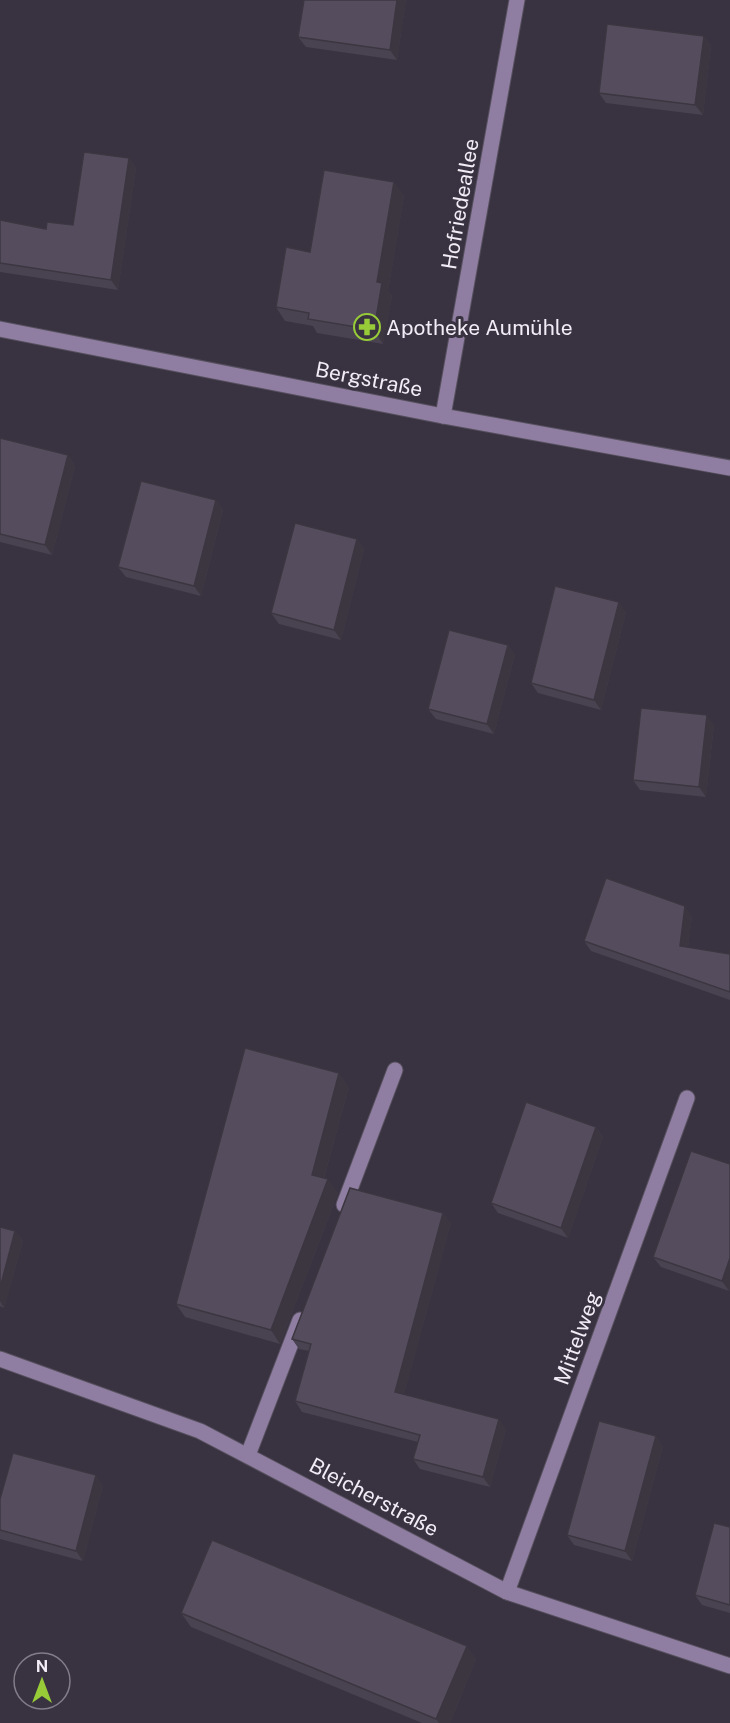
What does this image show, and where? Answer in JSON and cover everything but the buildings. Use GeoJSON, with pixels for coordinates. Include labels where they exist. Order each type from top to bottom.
{"type":"FeatureCollection","features":[{"type":"Feature","properties":{"kind":"street","name":"Hofriedeallee"},"geometry":{"type":"LineString","coordinates":[[443,416],[517,0]]}},
{"type":"Feature","properties":{"kind":"street","name":"Bergstraße"},"geometry":{"type":"LineString","coordinates":[[0,329],[443,416],[730,468]]}},
{"type":"Feature","properties":{"kind":"street"},"geometry":{"type":"LineString","coordinates":[[336,1224],[395,1070]]}},
{"type":"Feature","properties":{"kind":"street","name":"Mittelweg"},"geometry":{"type":"LineString","coordinates":[[507,1592],[687,1098]]}},
{"type":"Feature","properties":{"kind":"street"},"geometry":{"type":"LineString","coordinates":[[248,1455],[307,1301]]}},
{"type":"Feature","properties":{"kind":"street","name":"Bleicherstraße"},"geometry":{"type":"LineString","coordinates":[[0,1359],[200,1431],[507,1592],[730,1666]]}},
{"type":"Feature","properties":{"kind":"place","name":"Apotheke Aumühle"},"geometry":{"type":"Point","coordinates":[367,327]}}]}
